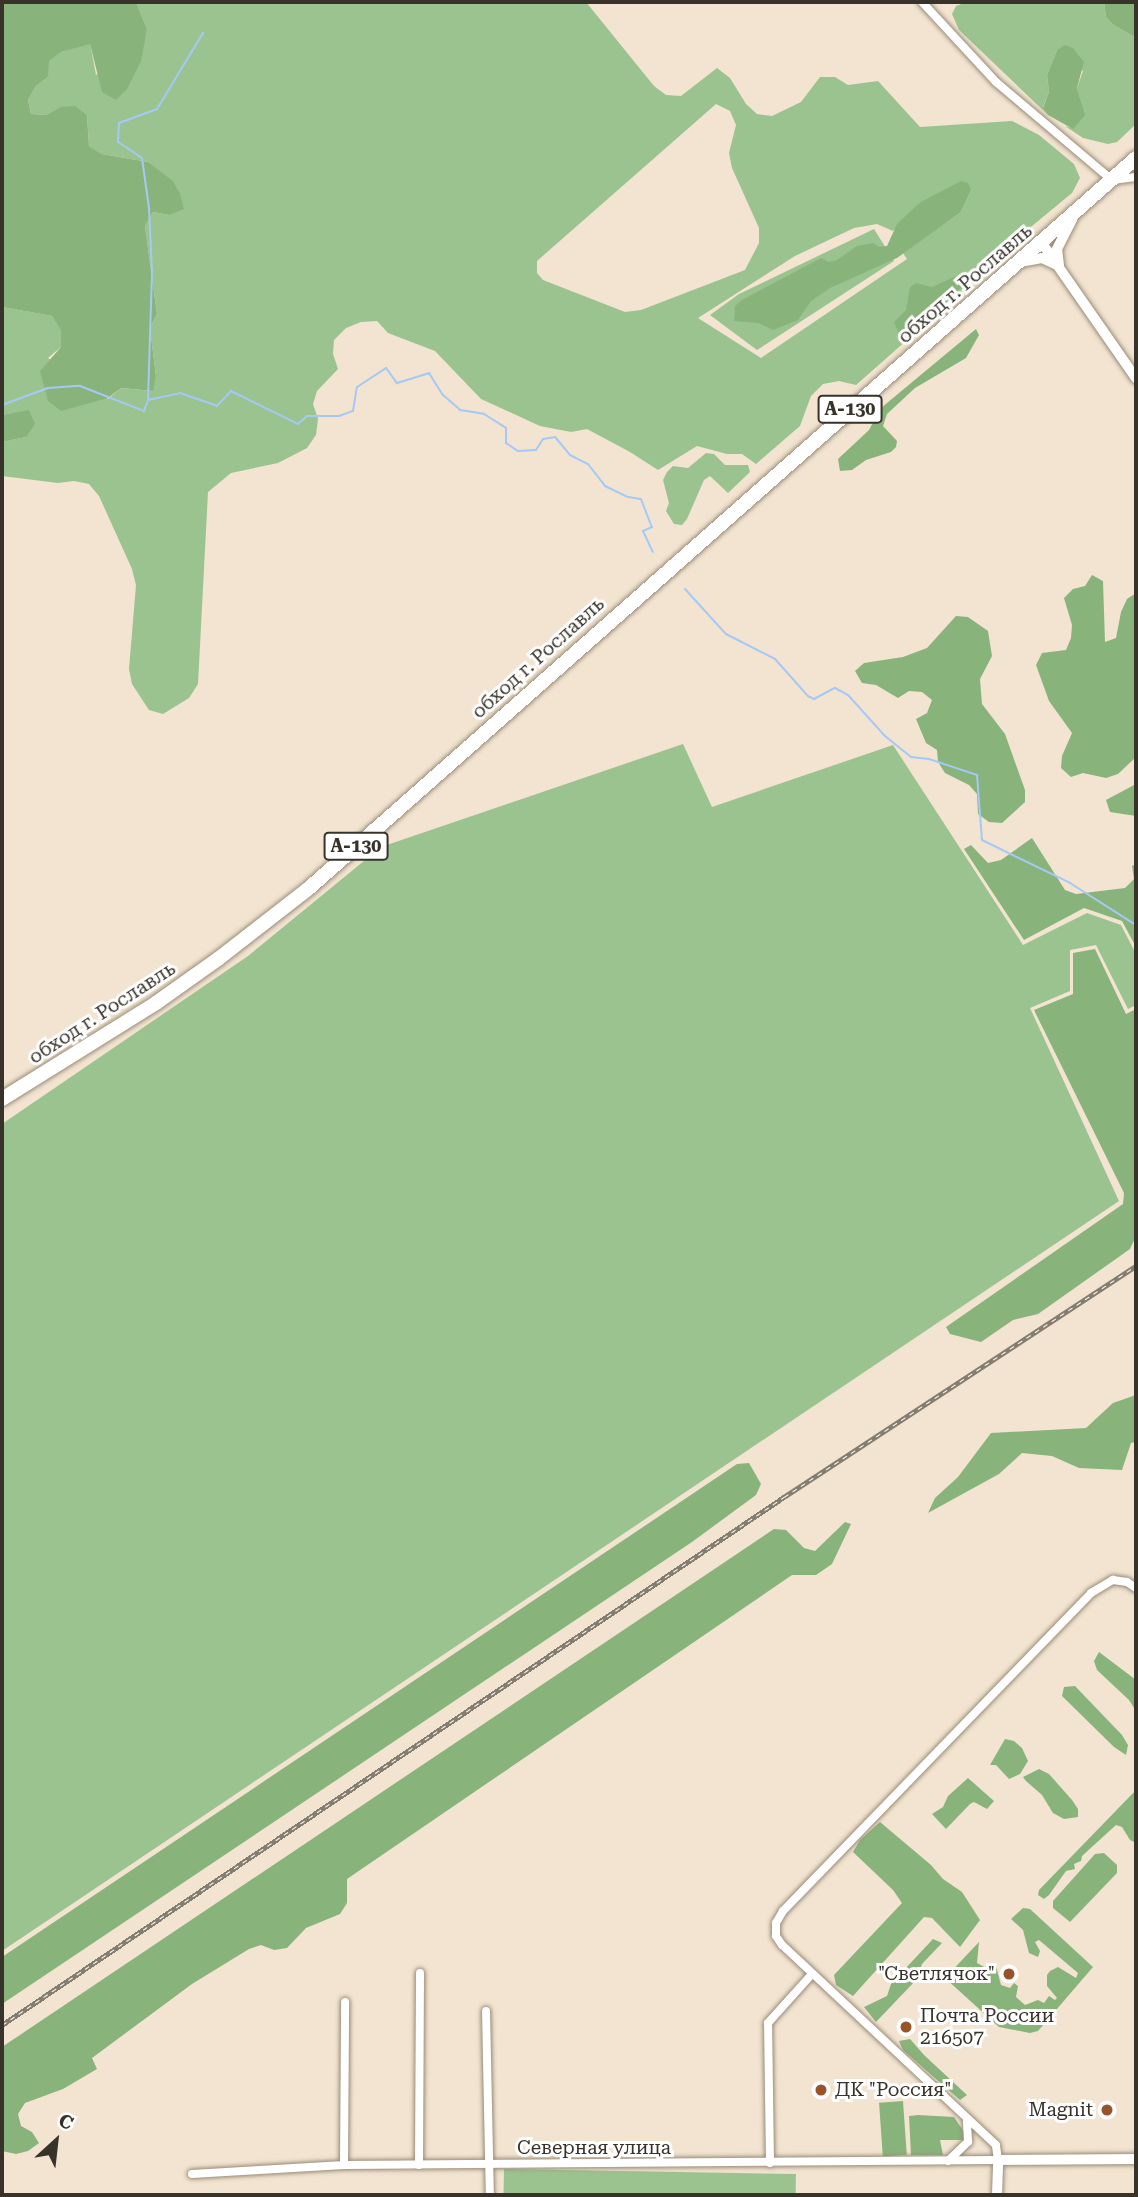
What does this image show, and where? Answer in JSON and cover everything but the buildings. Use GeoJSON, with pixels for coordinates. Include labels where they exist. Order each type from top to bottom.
{"type":"FeatureCollection","features":[{"type":"Feature","properties":{"kind":"highway","name":"А-130"},"geometry":{"type":"LineString","coordinates":[[1076,213],[1136,158]]}},
{"type":"Feature","properties":{"kind":"highway","name":"обход г. Рославль"},"geometry":{"type":"LineString","coordinates":[[2,1099],[156,1003],[237,945],[308,889],[780,469],[1076,213]]}},
{"type":"Feature","properties":{"kind":"main road"},"geometry":{"type":"LineString","coordinates":[[1060,268],[1057,249],[1076,213]]}},
{"type":"Feature","properties":{"kind":"main road"},"geometry":{"type":"LineString","coordinates":[[1042,243],[1136,378]]}},
{"type":"Feature","properties":{"kind":"main road"},"geometry":{"type":"LineString","coordinates":[[1020,262],[1042,258],[1060,268]]}},
{"type":"Feature","properties":{"kind":"main road"},"geometry":{"type":"LineString","coordinates":[[997,2195],[998,2160],[1136,2159]]}},
{"type":"Feature","properties":{"kind":"street"},"geometry":{"type":"LineString","coordinates":[[922,2],[996,82],[1112,180],[1136,177]]}},
{"type":"Feature","properties":{"kind":"street"},"geometry":{"type":"LineString","coordinates":[[998,2160],[996,2145],[794,1957],[776,1936],[776,1923],[783,1911],[1091,1593],[1113,1580],[1126,1581],[1136,1588]]}},
{"type":"Feature","properties":{"kind":"street"},"geometry":{"type":"LineString","coordinates":[[419,2165],[420,1973]]}},
{"type":"Feature","properties":{"kind":"street"},"geometry":{"type":"LineString","coordinates":[[770,2163],[768,2023],[812,1974]]}},
{"type":"Feature","properties":{"kind":"street"},"geometry":{"type":"LineString","coordinates":[[344,2165],[345,2002]]}},
{"type":"Feature","properties":{"kind":"street"},"geometry":{"type":"LineString","coordinates":[[486,2011],[490,2195]]}},
{"type":"Feature","properties":{"kind":"street"},"geometry":{"type":"LineString","coordinates":[[948,2161],[968,2142],[966,2118]]}},
{"type":"Feature","properties":{"kind":"street","name":"Северная улица"},"geometry":{"type":"LineString","coordinates":[[192,2174],[344,2165],[998,2160]]}},
{"type":"Feature","properties":{"kind":"green space"},"geometry":{"type":"Polygon","coordinates":[[[2,2],[136,2],[147,29],[141,61],[127,89],[116,100],[102,92],[90,44],[61,52],[49,61],[48,77],[36,86],[28,100],[31,114],[46,115],[60,107],[75,106],[87,115],[89,146],[102,154],[148,162],[173,181],[180,194],[184,209],[169,215],[153,212],[145,226],[157,314],[150,328],[156,376],[153,391],[121,388],[108,398],[61,411],[48,401],[40,371],[61,347],[61,330],[52,316],[2,307],[2,2]]]}},
{"type":"Feature","properties":{"kind":"green space"},"geometry":{"type":"Polygon","coordinates":[[[136,2],[586,2],[654,86],[666,95],[681,96],[717,68],[730,78],[746,104],[757,114],[772,116],[801,102],[820,77],[835,77],[848,85],[878,81],[920,127],[1012,121],[1039,135],[1074,164],[1080,178],[1072,193],[981,268],[966,288],[856,385],[839,381],[823,384],[811,396],[800,426],[756,464],[742,454],[727,454],[697,446],[658,470],[587,429],[571,432],[540,426],[481,399],[435,351],[388,333],[377,321],[361,322],[346,328],[334,340],[333,354],[338,369],[317,391],[313,404],[318,419],[316,435],[307,448],[278,463],[231,473],[208,492],[198,684],[189,698],[163,714],[149,710],[132,684],[129,669],[136,585],[132,569],[99,496],[89,484],[2,476],[2,442],[26,437],[29,411],[2,415],[2,307],[52,316],[62,330],[61,347],[48,358],[108,399],[121,388],[152,391],[156,376],[150,328],[157,314],[145,226],[153,212],[169,215],[148,162],[102,154],[89,146],[87,115],[60,107],[46,115],[31,114],[28,100],[36,86],[48,77],[48,61],[61,52],[90,43],[96,75],[147,29],[136,2]],[[716,104],[537,261],[537,273],[543,280],[625,312],[641,310],[745,270],[759,243],[759,228],[732,168],[729,153],[736,125],[730,111],[716,104]],[[971,190],[919,203],[893,231],[877,224],[854,228],[795,256],[698,318],[761,358],[907,259],[903,253],[961,212],[971,190]]]}},
{"type":"Feature","properties":{"kind":"green space"},"geometry":{"type":"Polygon","coordinates":[[[967,2],[1104,2],[1106,17],[1112,24],[1136,38],[1136,124],[1117,142],[1108,144],[1083,138],[1065,126],[1073,128],[1082,106],[1077,88],[1083,71],[1057,50],[1047,75],[1049,92],[1043,107],[1048,115],[959,30],[952,14],[956,6],[967,2]]]}},
{"type":"Feature","properties":{"kind":"green space"},"geometry":{"type":"Polygon","coordinates":[[[1104,2],[1131,2],[1136,5],[1136,38],[1112,24],[1106,17],[1104,2]]]}},
{"type":"Feature","properties":{"kind":"green space"},"geometry":{"type":"Polygon","coordinates":[[[1065,45],[1073,48],[1084,62],[1077,88],[1085,115],[1073,129],[1048,115],[1043,108],[1049,92],[1047,75],[1057,50],[1065,45]]]}},
{"type":"Feature","properties":{"kind":"green space"},"geometry":{"type":"Polygon","coordinates":[[[961,181],[968,183],[971,190],[961,212],[897,258],[830,288],[811,301],[798,320],[773,330],[758,323],[734,321],[735,306],[742,300],[821,258],[829,262],[837,260],[857,246],[873,243],[879,247],[887,246],[897,224],[919,203],[961,181]]]}},
{"type":"Feature","properties":{"kind":"green space"},"geometry":{"type":"Polygon","coordinates":[[[874,229],[894,261],[757,350],[710,315],[739,294],[874,229]]]}},
{"type":"Feature","properties":{"kind":"green space"},"geometry":{"type":"Polygon","coordinates":[[[954,277],[961,280],[961,288],[904,338],[900,336],[894,322],[906,310],[910,287],[916,283],[932,287],[954,277]]]}},
{"type":"Feature","properties":{"kind":"green space"},"geometry":{"type":"Polygon","coordinates":[[[976,329],[979,335],[966,358],[915,388],[887,414],[883,426],[897,441],[896,447],[891,452],[866,460],[852,470],[840,471],[838,459],[869,430],[881,408],[976,329]]]}},
{"type":"Feature","properties":{"kind":"green space"},"geometry":{"type":"Polygon","coordinates":[[[29,410],[35,424],[26,437],[2,442],[2,415],[29,410]]]}},
{"type":"Feature","properties":{"kind":"green space"},"geometry":{"type":"Polygon","coordinates":[[[706,453],[714,454],[725,465],[748,465],[750,472],[728,493],[710,476],[704,480],[687,519],[682,525],[674,524],[666,511],[669,503],[663,480],[673,466],[688,468],[706,453]]]}},
{"type":"Feature","properties":{"kind":"green space"},"geometry":{"type":"Polygon","coordinates":[[[1092,575],[1103,581],[1105,642],[1116,638],[1121,612],[1127,599],[1136,593],[1136,757],[1118,774],[1106,778],[1083,773],[1071,777],[1061,768],[1062,756],[1072,733],[1049,701],[1036,665],[1042,653],[1066,650],[1072,625],[1064,598],[1073,589],[1085,586],[1092,575]]]}},
{"type":"Feature","properties":{"kind":"green space"},"geometry":{"type":"Polygon","coordinates":[[[956,616],[968,617],[988,631],[992,656],[980,679],[982,704],[1005,734],[1025,790],[1025,802],[1002,823],[989,822],[978,814],[977,794],[969,785],[945,773],[938,762],[937,750],[926,743],[916,719],[927,713],[932,700],[922,692],[909,691],[898,698],[876,685],[862,683],[855,671],[864,663],[903,657],[927,648],[956,616]]]}},
{"type":"Feature","properties":{"kind":"green space"},"geometry":{"type":"Polygon","coordinates":[[[683,744],[712,807],[893,745],[1023,945],[1087,913],[1121,925],[1136,954],[1136,1005],[1128,1009],[1096,945],[1070,950],[1070,991],[1030,1008],[1119,1201],[2,1951],[2,1124],[248,956],[381,847],[683,744]]]}},
{"type":"Feature","properties":{"kind":"green space"},"geometry":{"type":"Polygon","coordinates":[[[1136,784],[1136,816],[1110,812],[1106,800],[1136,784]]]}},
{"type":"Feature","properties":{"kind":"green space"},"geometry":{"type":"Polygon","coordinates":[[[1032,838],[1065,890],[1076,894],[1125,888],[1134,879],[1132,866],[1136,864],[1136,947],[1122,921],[1084,908],[1024,940],[964,849],[971,845],[988,863],[1001,860],[1032,838]]]}},
{"type":"Feature","properties":{"kind":"green space"},"geometry":{"type":"Polygon","coordinates":[[[1095,949],[1126,1014],[1136,1009],[1136,1236],[1130,1249],[1038,1314],[1013,1320],[981,1342],[950,1334],[946,1327],[1123,1204],[1124,1193],[1034,1010],[1073,994],[1073,953],[1095,949]]]}},
{"type":"Feature","properties":{"kind":"green space"},"geometry":{"type":"Polygon","coordinates":[[[1136,1395],[1136,1442],[1131,1443],[1122,1470],[1079,1468],[1052,1456],[1022,1453],[999,1474],[928,1513],[935,1498],[958,1477],[991,1433],[1086,1428],[1113,1403],[1136,1395]]]}},
{"type":"Feature","properties":{"kind":"green space"},"geometry":{"type":"Polygon","coordinates":[[[749,1463],[761,1484],[756,1495],[692,1542],[2,2004],[2,1957],[737,1464],[749,1463]]]}},
{"type":"Feature","properties":{"kind":"green space"},"geometry":{"type":"Polygon","coordinates":[[[845,1522],[851,1524],[832,1564],[816,1575],[792,1575],[347,1879],[347,1903],[340,1914],[306,1928],[287,1948],[274,1950],[261,1945],[249,1949],[192,1984],[92,2058],[97,2069],[63,2089],[25,2103],[18,2114],[21,2126],[32,2132],[39,2143],[28,2151],[16,2154],[2,2151],[2,2047],[774,1529],[786,1530],[804,1548],[815,1551],[845,1522]]]}},
{"type":"Feature","properties":{"kind":"green space"},"geometry":{"type":"Polygon","coordinates":[[[1099,1652],[1136,1680],[1136,1711],[1129,1700],[1097,1670],[1094,1661],[1099,1652]]]}},
{"type":"Feature","properties":{"kind":"green space"},"geometry":{"type":"Polygon","coordinates":[[[1075,1686],[1122,1735],[1128,1745],[1126,1755],[1114,1747],[1062,1696],[1064,1687],[1075,1686]]]}},
{"type":"Feature","properties":{"kind":"green space"},"geometry":{"type":"Polygon","coordinates":[[[1005,1739],[1014,1741],[1022,1748],[1028,1761],[1020,1774],[1009,1779],[996,1765],[990,1765],[1005,1739]]]}},
{"type":"Feature","properties":{"kind":"green space"},"geometry":{"type":"Polygon","coordinates":[[[1039,1769],[1049,1774],[1072,1800],[1078,1809],[1078,1817],[1064,1819],[1053,1813],[1042,1795],[1023,1777],[1039,1769]]]}},
{"type":"Feature","properties":{"kind":"green space"},"geometry":{"type":"Polygon","coordinates":[[[968,1778],[994,1801],[987,1809],[974,1802],[970,1804],[946,1829],[932,1814],[943,1807],[948,1796],[968,1778]]]}},
{"type":"Feature","properties":{"kind":"green space"},"geometry":{"type":"Polygon","coordinates":[[[1136,1790],[1136,1843],[1130,1840],[1122,1827],[1116,1825],[1082,1856],[1081,1861],[1074,1864],[1075,1869],[1066,1871],[1049,1895],[1044,1899],[1038,1895],[1039,1890],[1136,1790]]]}},
{"type":"Feature","properties":{"kind":"green space"},"geometry":{"type":"Polygon","coordinates":[[[880,1822],[931,1865],[943,1879],[962,1892],[980,1920],[960,1947],[932,1918],[924,1917],[853,1996],[836,1985],[834,1975],[902,1903],[893,1890],[853,1852],[860,1840],[880,1822]]]}},
{"type":"Feature","properties":{"kind":"green space"},"geometry":{"type":"Polygon","coordinates":[[[1104,1853],[1117,1865],[1117,1873],[1070,1922],[1053,1908],[1053,1901],[1095,1854],[1104,1853]]]}},
{"type":"Feature","properties":{"kind":"green space"},"geometry":{"type":"Polygon","coordinates":[[[1023,1908],[1030,1909],[1093,1967],[1038,2031],[1030,2033],[999,2027],[945,1978],[979,1942],[977,1963],[988,1969],[996,1966],[1001,1985],[1010,1988],[1014,1983],[1018,1986],[1016,1997],[1025,2005],[1038,2000],[1044,2003],[1049,1996],[1055,2000],[1057,1998],[1047,1986],[1047,1975],[1050,1971],[1058,1967],[1076,1978],[1078,1973],[1039,1940],[1035,1942],[1040,1951],[1038,1957],[1029,1953],[1023,1930],[1011,1919],[1023,1908]]]}},
{"type":"Feature","properties":{"kind":"green space"},"geometry":{"type":"Polygon","coordinates":[[[933,1939],[942,1943],[922,1964],[917,1979],[876,2022],[864,2007],[887,1996],[891,1984],[933,1939]]]}},
{"type":"Feature","properties":{"kind":"green space"},"geometry":{"type":"Polygon","coordinates":[[[910,2039],[967,2095],[960,2100],[903,2050],[899,2041],[910,2039]]]}},
{"type":"Feature","properties":{"kind":"green space"},"geometry":{"type":"Polygon","coordinates":[[[903,2101],[907,2155],[883,2157],[879,2103],[903,2101]]]}},
{"type":"Feature","properties":{"kind":"green space"},"geometry":{"type":"Polygon","coordinates":[[[909,2116],[954,2117],[964,2132],[964,2140],[940,2140],[943,2155],[911,2155],[909,2116]]]}},
{"type":"Feature","properties":{"kind":"green space"},"geometry":{"type":"Polygon","coordinates":[[[504,2169],[796,2174],[796,2195],[504,2195],[504,2169]]]}},
{"type":"Feature","properties":{"kind":"waterway"},"geometry":{"type":"LineString","coordinates":[[148,400],[152,273],[149,208],[142,158],[118,142],[119,123],[157,109],[203,33]]}},
{"type":"Feature","properties":{"kind":"waterway"},"geometry":{"type":"LineString","coordinates":[[2,405],[48,388],[80,386],[144,411],[148,400],[180,393],[217,406],[231,391],[298,424],[307,416],[339,416],[353,411],[357,387],[386,368],[397,383],[429,373],[443,395],[460,410],[484,414],[506,428],[506,443],[518,451],[536,450],[543,439],[555,437],[570,455],[588,464],[605,486],[628,497],[641,499],[652,527],[643,531],[653,552]]}},
{"type":"Feature","properties":{"kind":"waterway"},"geometry":{"type":"LineString","coordinates":[[685,589],[726,634],[775,659],[808,696],[814,699],[835,688],[848,695],[885,736],[911,757],[929,759],[977,775],[982,840],[1070,883],[1136,925]]}},
{"type":"Feature","properties":{"kind":"railway"},"geometry":{"type":"LineString","coordinates":[[2,2025],[784,1497],[1136,1266]]}},
{"type":"Feature","properties":{"kind":"place","name":"\"Светлячок\""},"geometry":{"type":"Point","coordinates":[1009,1974]}},
{"type":"Feature","properties":{"kind":"place","name":"Почта России 216507"},"geometry":{"type":"Point","coordinates":[906,2027]}},
{"type":"Feature","properties":{"kind":"place","name":"ДК \"Россия\""},"geometry":{"type":"Point","coordinates":[821,2090]}},
{"type":"Feature","properties":{"kind":"place","name":"Magnit"},"geometry":{"type":"Point","coordinates":[1107,2110]}}]}
